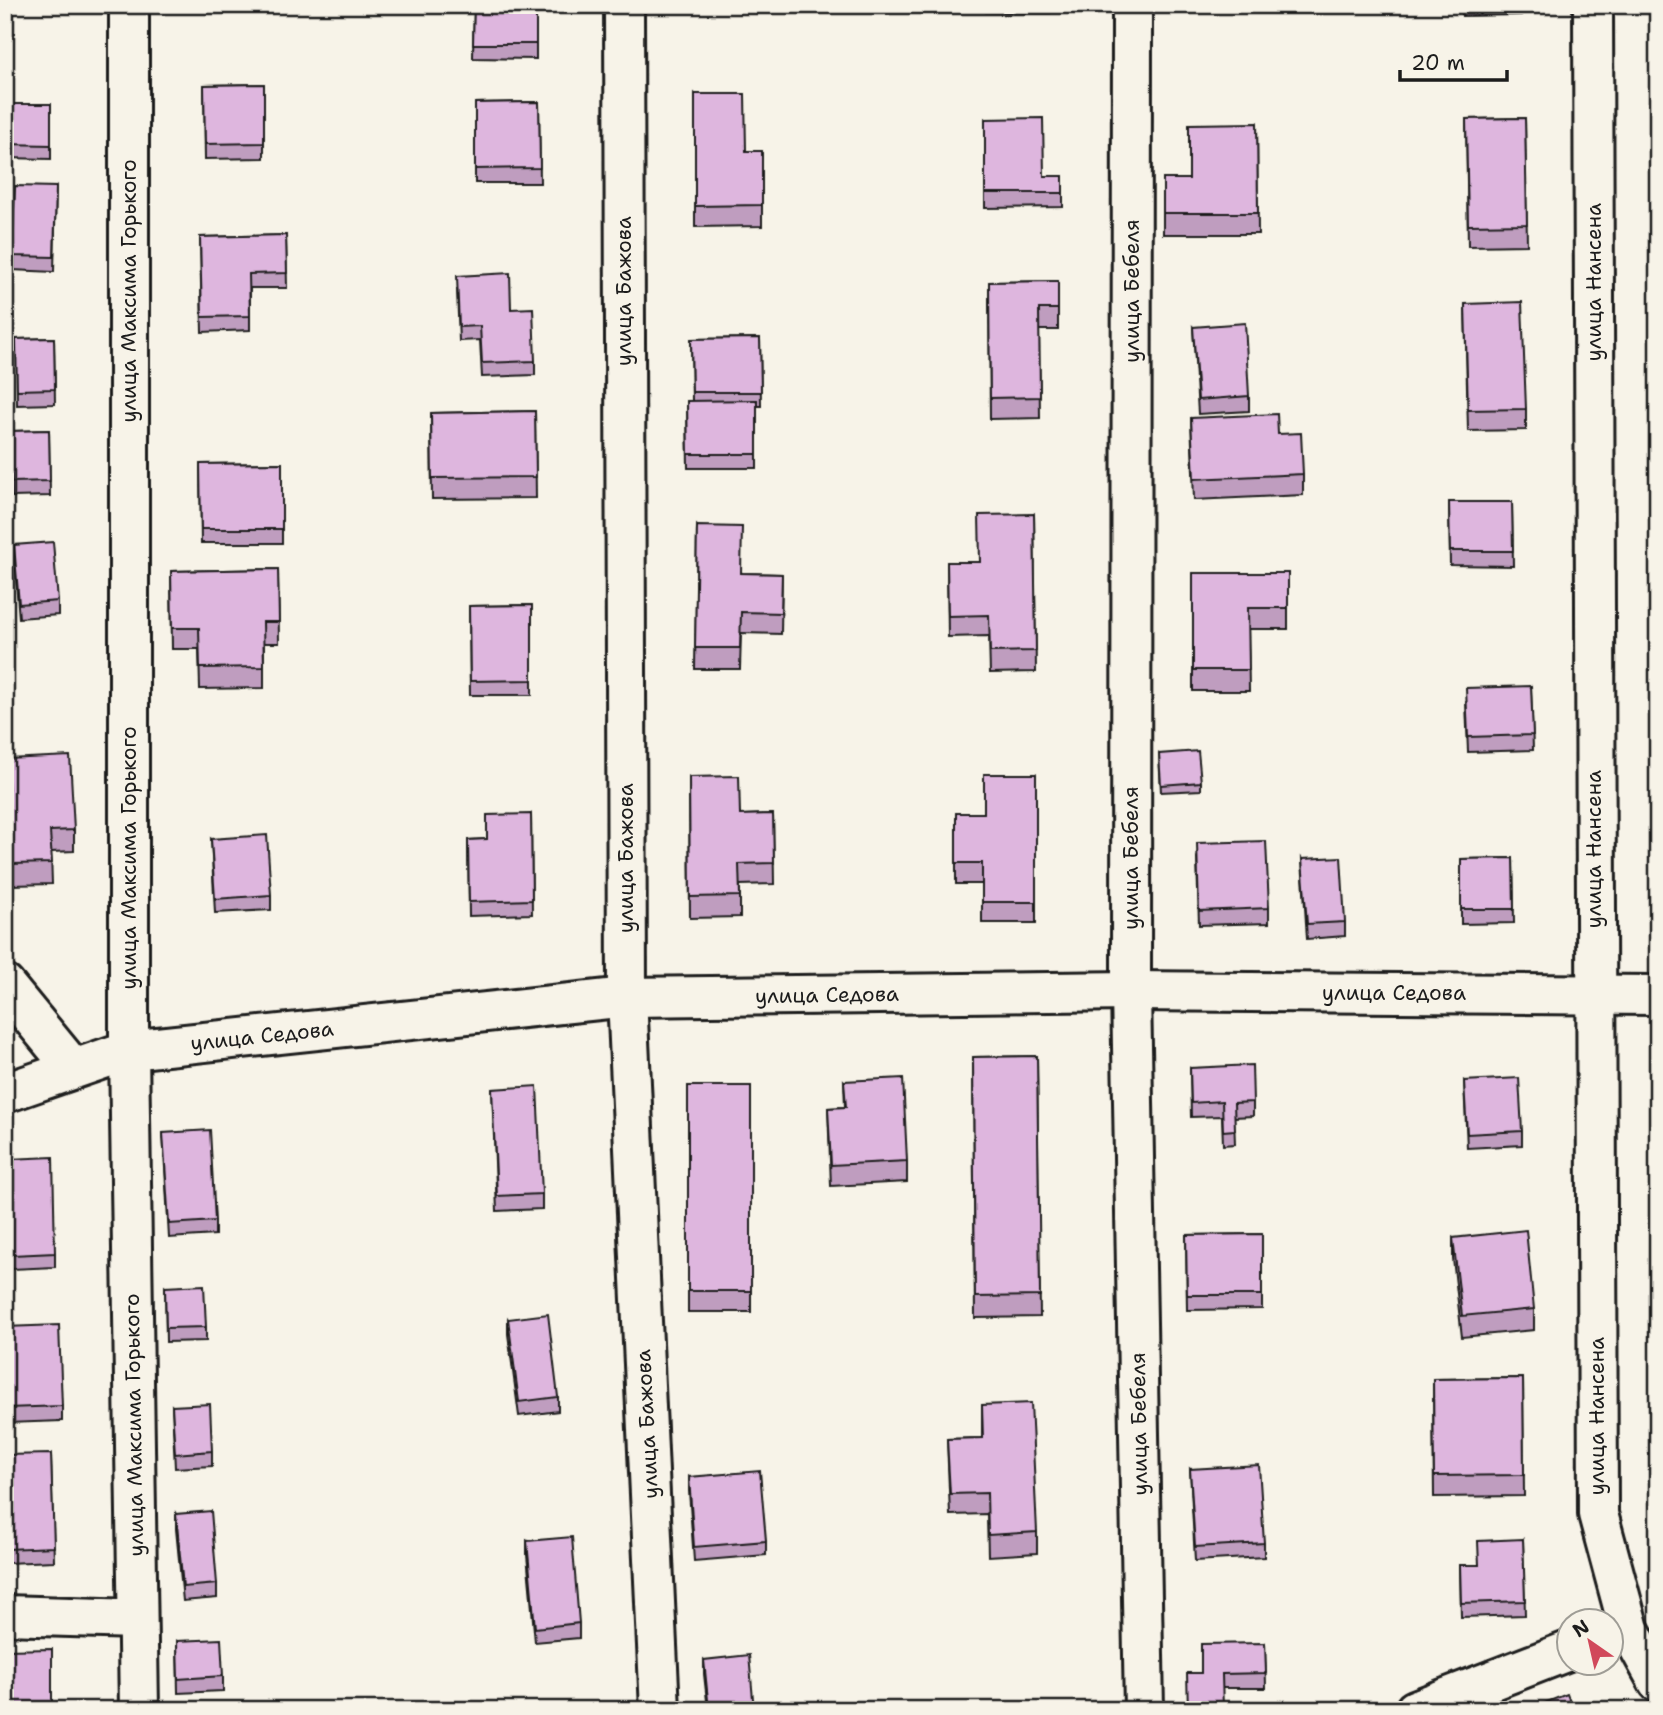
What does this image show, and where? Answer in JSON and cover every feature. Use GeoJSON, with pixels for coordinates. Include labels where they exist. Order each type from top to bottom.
{"type":"FeatureCollection","features":[{"type":"Feature","properties":{"kind":"street","name":"улица Максима Горького"},"geometry":{"type":"LineString","coordinates":[[129,5],[129,1051],[139,1710]]}},
{"type":"Feature","properties":{"kind":"street","name":"улица Бажова"},"geometry":{"type":"LineString","coordinates":[[624,5],[626,997],[660,1710]]}},
{"type":"Feature","properties":{"kind":"street","name":"улица Бебеля"},"geometry":{"type":"LineString","coordinates":[[1132,5],[1131,991],[1144,1710]]}},
{"type":"Feature","properties":{"kind":"street","name":"улица Нансена"},"geometry":{"type":"LineString","coordinates":[[1593,5],[1598,1514],[1615,1606]]}},
{"type":"Feature","properties":{"kind":"street"},"geometry":{"type":"LineString","coordinates":[[5,985],[73,1068]]}},
{"type":"Feature","properties":{"kind":"street","name":"улица Седова"},"geometry":{"type":"LineString","coordinates":[[5,1093],[129,1051],[626,997],[1131,991],[1658,995]]}},
{"type":"Feature","properties":{"kind":"street"},"geometry":{"type":"LineString","coordinates":[[5,1615],[136,1619]]}},
{"type":"Feature","properties":{"kind":"street","name":"улица Нансена"},"geometry":{"type":"LineString","coordinates":[[1624,1637],[1658,1682]]}},
{"type":"Feature","properties":{"kind":"street"},"geometry":{"type":"LineString","coordinates":[[1415,1710],[1554,1657]]}},
{"type":"Feature","properties":{"kind":"building"},"geometry":{"type":"Polygon","coordinates":[[[474,5],[536,5],[536,44],[473,44],[474,5]]]}},
{"type":"Feature","properties":{"kind":"building"},"geometry":{"type":"Polygon","coordinates":[[[264,84],[264,143],[205,144],[204,85],[264,84]]]}},
{"type":"Feature","properties":{"kind":"building"},"geometry":{"type":"Polygon","coordinates":[[[695,94],[745,94],[746,151],[762,151],[762,205],[695,206],[695,94]]]}},
{"type":"Feature","properties":{"kind":"building"},"geometry":{"type":"Polygon","coordinates":[[[539,102],[540,168],[475,169],[475,103],[539,102]]]}},
{"type":"Feature","properties":{"kind":"building"},"geometry":{"type":"Polygon","coordinates":[[[5,104],[51,104],[51,145],[5,144],[5,104]]]}},
{"type":"Feature","properties":{"kind":"building"},"geometry":{"type":"Polygon","coordinates":[[[1043,118],[1044,176],[1063,176],[1063,193],[985,193],[985,119],[1043,118]]]}},
{"type":"Feature","properties":{"kind":"building"},"geometry":{"type":"Polygon","coordinates":[[[1525,118],[1527,224],[1468,225],[1466,119],[1525,118]]]}},
{"type":"Feature","properties":{"kind":"building"},"geometry":{"type":"Polygon","coordinates":[[[1257,123],[1258,213],[1163,213],[1163,179],[1189,179],[1189,124],[1257,123]]]}},
{"type":"Feature","properties":{"kind":"building"},"geometry":{"type":"Polygon","coordinates":[[[15,186],[56,187],[54,257],[12,256],[15,186]]]}},
{"type":"Feature","properties":{"kind":"building"},"geometry":{"type":"Polygon","coordinates":[[[286,235],[287,273],[249,274],[250,316],[202,317],[200,237],[286,235]]]}},
{"type":"Feature","properties":{"kind":"building"},"geometry":{"type":"Polygon","coordinates":[[[510,273],[511,309],[533,308],[535,361],[482,363],[480,326],[459,327],[457,276],[510,273]]]}},
{"type":"Feature","properties":{"kind":"building"},"geometry":{"type":"Polygon","coordinates":[[[1058,281],[1058,309],[1039,309],[1040,397],[990,398],[989,282],[1058,281]]]}},
{"type":"Feature","properties":{"kind":"building"},"geometry":{"type":"Polygon","coordinates":[[[1522,302],[1526,409],[1468,410],[1465,304],[1522,302]]]}},
{"type":"Feature","properties":{"kind":"building"},"geometry":{"type":"Polygon","coordinates":[[[1245,323],[1249,396],[1198,400],[1193,327],[1245,323]]]}},
{"type":"Feature","properties":{"kind":"building"},"geometry":{"type":"Polygon","coordinates":[[[54,338],[55,389],[17,390],[16,339],[54,338]]]}},
{"type":"Feature","properties":{"kind":"building"},"geometry":{"type":"Polygon","coordinates":[[[760,338],[761,392],[692,392],[691,339],[760,338]]]}},
{"type":"Feature","properties":{"kind":"building"},"geometry":{"type":"Polygon","coordinates":[[[757,400],[757,454],[688,454],[687,401],[757,400]]]}},
{"type":"Feature","properties":{"kind":"building"},"geometry":{"type":"Polygon","coordinates":[[[535,411],[536,477],[432,478],[431,413],[535,411]]]}},
{"type":"Feature","properties":{"kind":"building"},"geometry":{"type":"Polygon","coordinates":[[[1277,414],[1278,434],[1301,433],[1303,474],[1194,479],[1191,418],[1277,414]]]}},
{"type":"Feature","properties":{"kind":"building"},"geometry":{"type":"Polygon","coordinates":[[[49,430],[50,481],[12,482],[11,431],[49,430]]]}},
{"type":"Feature","properties":{"kind":"building"},"geometry":{"type":"Polygon","coordinates":[[[282,463],[282,529],[201,529],[200,464],[282,463]]]}},
{"type":"Feature","properties":{"kind":"building"},"geometry":{"type":"Polygon","coordinates":[[[1449,502],[1512,502],[1513,551],[1450,551],[1449,502]]]}},
{"type":"Feature","properties":{"kind":"building"},"geometry":{"type":"Polygon","coordinates":[[[1034,514],[1036,651],[990,652],[989,615],[948,616],[947,562],[980,562],[979,515],[1034,514]]]}},
{"type":"Feature","properties":{"kind":"building"},"geometry":{"type":"Polygon","coordinates":[[[697,526],[742,527],[741,573],[782,574],[781,613],[741,612],[740,648],[695,648],[697,526]]]}},
{"type":"Feature","properties":{"kind":"building"},"geometry":{"type":"Polygon","coordinates":[[[53,542],[58,601],[19,604],[14,545],[53,542]]]}},
{"type":"Feature","properties":{"kind":"building"},"geometry":{"type":"Polygon","coordinates":[[[278,569],[279,622],[263,622],[264,667],[200,668],[199,628],[172,628],[171,571],[278,569]]]}},
{"type":"Feature","properties":{"kind":"building"},"geometry":{"type":"Polygon","coordinates":[[[1193,573],[1288,573],[1288,608],[1248,608],[1249,670],[1193,670],[1193,573]]]}},
{"type":"Feature","properties":{"kind":"building"},"geometry":{"type":"Polygon","coordinates":[[[532,605],[532,680],[470,681],[469,606],[532,605]]]}},
{"type":"Feature","properties":{"kind":"building"},"geometry":{"type":"Polygon","coordinates":[[[1531,686],[1533,735],[1468,737],[1466,688],[1531,686]]]}},
{"type":"Feature","properties":{"kind":"building"},"geometry":{"type":"Polygon","coordinates":[[[1198,751],[1201,782],[1161,785],[1159,754],[1198,751]]]}},
{"type":"Feature","properties":{"kind":"building"},"geometry":{"type":"Polygon","coordinates":[[[70,756],[74,830],[50,831],[52,863],[12,864],[7,759],[70,756]]]}},
{"type":"Feature","properties":{"kind":"building"},"geometry":{"type":"Polygon","coordinates":[[[984,774],[1036,774],[1036,902],[982,902],[982,863],[956,863],[956,813],[984,813],[984,774]]]}},
{"type":"Feature","properties":{"kind":"building"},"geometry":{"type":"Polygon","coordinates":[[[739,776],[740,815],[773,814],[774,863],[739,864],[740,896],[690,897],[689,777],[739,776]]]}},
{"type":"Feature","properties":{"kind":"building"},"geometry":{"type":"Polygon","coordinates":[[[531,814],[532,900],[469,902],[468,840],[487,839],[487,815],[531,814]]]}},
{"type":"Feature","properties":{"kind":"building"},"geometry":{"type":"Polygon","coordinates":[[[267,835],[271,895],[215,899],[211,839],[267,835]]]}},
{"type":"Feature","properties":{"kind":"building"},"geometry":{"type":"Polygon","coordinates":[[[1266,841],[1269,908],[1199,911],[1197,843],[1266,841]]]}},
{"type":"Feature","properties":{"kind":"building"},"geometry":{"type":"Polygon","coordinates":[[[1341,857],[1345,922],[1307,924],[1302,859],[1341,857]]]}},
{"type":"Feature","properties":{"kind":"building"},"geometry":{"type":"Polygon","coordinates":[[[1513,858],[1514,909],[1461,909],[1461,859],[1513,858]]]}},
{"type":"Feature","properties":{"kind":"building"},"geometry":{"type":"Polygon","coordinates":[[[1037,1056],[1040,1296],[975,1297],[973,1057],[1037,1056]]]}},
{"type":"Feature","properties":{"kind":"building"},"geometry":{"type":"Polygon","coordinates":[[[1252,1065],[1253,1102],[1234,1103],[1235,1130],[1223,1131],[1222,1101],[1191,1103],[1190,1068],[1252,1065]]]}},
{"type":"Feature","properties":{"kind":"building"},"geometry":{"type":"Polygon","coordinates":[[[903,1078],[907,1161],[831,1165],[828,1108],[846,1107],[844,1081],[903,1078]]]}},
{"type":"Feature","properties":{"kind":"building"},"geometry":{"type":"Polygon","coordinates":[[[1519,1078],[1522,1131],[1467,1134],[1464,1081],[1519,1078]]]}},
{"type":"Feature","properties":{"kind":"building"},"geometry":{"type":"Polygon","coordinates":[[[537,1086],[542,1194],[497,1196],[492,1089],[537,1086]]]}},
{"type":"Feature","properties":{"kind":"building"},"geometry":{"type":"Polygon","coordinates":[[[688,1086],[751,1086],[751,1291],[688,1291],[688,1086]]]}},
{"type":"Feature","properties":{"kind":"building"},"geometry":{"type":"Polygon","coordinates":[[[210,1130],[215,1221],[169,1224],[163,1133],[210,1130]]]}},
{"type":"Feature","properties":{"kind":"building"},"geometry":{"type":"Polygon","coordinates":[[[53,1157],[55,1253],[12,1255],[9,1159],[53,1157]]]}},
{"type":"Feature","properties":{"kind":"building"},"geometry":{"type":"Polygon","coordinates":[[[1526,1230],[1534,1309],[1462,1316],[1453,1238],[1526,1230]]]}},
{"type":"Feature","properties":{"kind":"building"},"geometry":{"type":"Polygon","coordinates":[[[1262,1234],[1262,1295],[1187,1295],[1186,1235],[1262,1234]]]}},
{"type":"Feature","properties":{"kind":"building"},"geometry":{"type":"Polygon","coordinates":[[[204,1285],[206,1327],[166,1328],[165,1287],[204,1285]]]}},
{"type":"Feature","properties":{"kind":"building"},"geometry":{"type":"Polygon","coordinates":[[[548,1314],[558,1397],[519,1402],[508,1319],[548,1314]]]}},
{"type":"Feature","properties":{"kind":"building"},"geometry":{"type":"Polygon","coordinates":[[[59,1325],[62,1406],[7,1408],[5,1327],[59,1325]]]}},
{"type":"Feature","properties":{"kind":"building"},"geometry":{"type":"Polygon","coordinates":[[[1523,1378],[1524,1475],[1434,1476],[1433,1379],[1523,1378]]]}},
{"type":"Feature","properties":{"kind":"building"},"geometry":{"type":"Polygon","coordinates":[[[1031,1403],[1037,1532],[988,1535],[987,1493],[950,1494],[947,1439],[983,1438],[982,1405],[1031,1403]]]}},
{"type":"Feature","properties":{"kind":"building"},"geometry":{"type":"Polygon","coordinates":[[[210,1404],[212,1451],[175,1454],[172,1406],[210,1404]]]}},
{"type":"Feature","properties":{"kind":"building"},"geometry":{"type":"Polygon","coordinates":[[[51,1454],[54,1547],[7,1549],[5,1455],[51,1454]]]}},
{"type":"Feature","properties":{"kind":"building"},"geometry":{"type":"Polygon","coordinates":[[[1259,1465],[1264,1543],[1195,1547],[1190,1469],[1259,1465]]]}},
{"type":"Feature","properties":{"kind":"building"},"geometry":{"type":"Polygon","coordinates":[[[760,1471],[766,1541],[694,1547],[689,1477],[760,1471]]]}},
{"type":"Feature","properties":{"kind":"building"},"geometry":{"type":"Polygon","coordinates":[[[211,1511],[217,1584],[183,1587],[176,1514],[211,1511]]]}},
{"type":"Feature","properties":{"kind":"building"},"geometry":{"type":"Polygon","coordinates":[[[572,1537],[579,1623],[535,1628],[527,1541],[572,1537]]]}},
{"type":"Feature","properties":{"kind":"building"},"geometry":{"type":"Polygon","coordinates":[[[1523,1539],[1525,1601],[1461,1603],[1460,1565],[1479,1565],[1478,1541],[1523,1539]]]}},
{"type":"Feature","properties":{"kind":"building"},"geometry":{"type":"Polygon","coordinates":[[[221,1639],[223,1676],[178,1679],[177,1641],[221,1639]]]}},
{"type":"Feature","properties":{"kind":"building"},"geometry":{"type":"Polygon","coordinates":[[[1265,1643],[1266,1673],[1222,1674],[1223,1710],[1188,1710],[1187,1673],[1201,1673],[1201,1644],[1265,1643]]]}},
{"type":"Feature","properties":{"kind":"building"},"geometry":{"type":"Polygon","coordinates":[[[52,1649],[52,1710],[5,1710],[5,1650],[52,1649]]]}},
{"type":"Feature","properties":{"kind":"building"},"geometry":{"type":"Polygon","coordinates":[[[749,1655],[754,1710],[709,1710],[704,1660],[749,1655]]]}},
{"type":"Feature","properties":{"kind":"building"},"geometry":{"type":"Polygon","coordinates":[[[1567,1694],[1573,1710],[1527,1710],[1567,1694]]]}}]}
